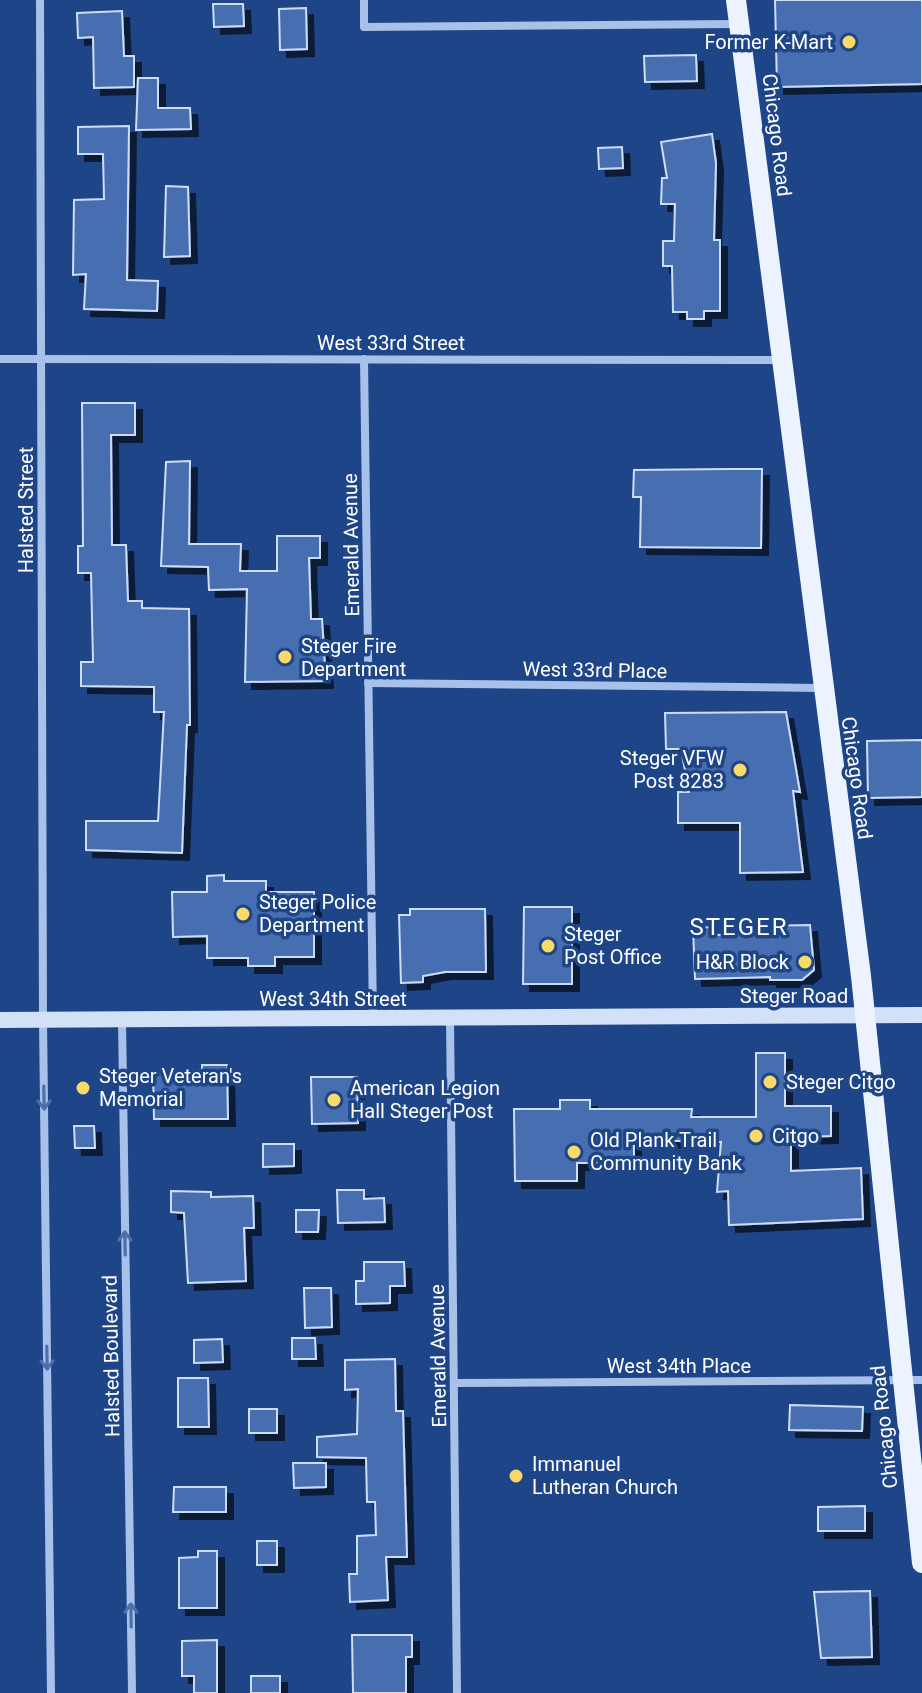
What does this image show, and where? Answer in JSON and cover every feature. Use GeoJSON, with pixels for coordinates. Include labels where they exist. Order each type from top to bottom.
{"type":"FeatureCollection","features":[{"type":"Feature","properties":{"kind":"main road","name":"Chicago Road"},"geometry":{"type":"LineString","coordinates":[[736,0],[821,688],[913,1380],[922,1563]]}},
{"type":"Feature","properties":{"kind":"street","name":"Halsted Street"},"geometry":{"type":"LineString","coordinates":[[40,0],[43,1020]]}},
{"type":"Feature","properties":{"kind":"street"},"geometry":{"type":"LineString","coordinates":[[364,0],[364,27],[739,24]]}},
{"type":"Feature","properties":{"kind":"street","name":"West 33rd Street"},"geometry":{"type":"LineString","coordinates":[[0,359],[781,360]]}},
{"type":"Feature","properties":{"kind":"street","name":"Emerald Avenue"},"geometry":{"type":"LineString","coordinates":[[364,359],[373,1018]]}},
{"type":"Feature","properties":{"kind":"street","name":"West 33rd Place"},"geometry":{"type":"LineString","coordinates":[[368,683],[821,688]]}},
{"type":"Feature","properties":{"kind":"street","name":"Steger Road"},"geometry":{"type":"LineString","coordinates":[[667,1017],[922,1015]]}},
{"type":"Feature","properties":{"kind":"street","name":"West 34th Street"},"geometry":{"type":"LineString","coordinates":[[0,1020],[667,1017]]}},
{"type":"Feature","properties":{"kind":"street","name":"Emerald Avenue"},"geometry":{"type":"LineString","coordinates":[[450,1018],[457,1693]]}},
{"type":"Feature","properties":{"kind":"street","name":"Halsted Boulevard"},"geometry":{"type":"LineString","coordinates":[[122,1019],[132,1693]]}},
{"type":"Feature","properties":{"kind":"street"},"geometry":{"type":"LineString","coordinates":[[43,1020],[51,1693]]}},
{"type":"Feature","properties":{"kind":"street","name":"West 34th Place"},"geometry":{"type":"LineString","coordinates":[[454,1383],[913,1380]]}},
{"type":"Feature","properties":{"kind":"building","name":"Former K-Mart"},"geometry":{"type":"Polygon","coordinates":[[[775,0],[922,0],[922,84],[777,87],[775,0]]]}},
{"type":"Feature","properties":{"kind":"building"},"geometry":{"type":"Polygon","coordinates":[[[213,4],[243,4],[244,26],[214,27],[213,4]]]}},
{"type":"Feature","properties":{"kind":"building"},"geometry":{"type":"Polygon","coordinates":[[[306,8],[307,49],[280,50],[279,9],[306,8]]]}},
{"type":"Feature","properties":{"kind":"building"},"geometry":{"type":"Polygon","coordinates":[[[122,11],[124,56],[134,56],[134,87],[94,88],[93,37],[78,38],[77,13],[122,11]]]}},
{"type":"Feature","properties":{"kind":"building"},"geometry":{"type":"Polygon","coordinates":[[[696,55],[697,81],[645,82],[644,56],[696,55]]]}},
{"type":"Feature","properties":{"kind":"building"},"geometry":{"type":"Polygon","coordinates":[[[138,78],[158,78],[158,108],[190,108],[191,129],[136,130],[138,78]]]}},
{"type":"Feature","properties":{"kind":"building"},"geometry":{"type":"Polygon","coordinates":[[[129,126],[127,280],[158,281],[157,311],[84,309],[86,274],[73,275],[74,200],[104,199],[103,154],[78,154],[78,127],[129,126]]]}},
{"type":"Feature","properties":{"kind":"building"},"geometry":{"type":"Polygon","coordinates":[[[712,134],[716,163],[714,240],[720,240],[720,311],[704,311],[704,319],[687,319],[687,312],[673,312],[672,266],[663,266],[663,241],[674,241],[675,204],[661,204],[662,178],[667,178],[661,142],[712,134]]]}},
{"type":"Feature","properties":{"kind":"building"},"geometry":{"type":"Polygon","coordinates":[[[622,147],[623,168],[599,169],[598,148],[622,147]]]}},
{"type":"Feature","properties":{"kind":"building"},"geometry":{"type":"Polygon","coordinates":[[[166,186],[188,187],[190,256],[164,257],[166,186]]]}},
{"type":"Feature","properties":{"kind":"building"},"geometry":{"type":"Polygon","coordinates":[[[82,403],[135,403],[135,435],[111,435],[112,545],[126,545],[128,601],[142,601],[142,608],[189,609],[190,725],[187,725],[182,853],[86,850],[86,821],[158,821],[164,712],[154,712],[154,687],[81,686],[81,662],[93,662],[91,573],[78,573],[78,546],[83,546],[82,403]]]}},
{"type":"Feature","properties":{"kind":"building"},"geometry":{"type":"Polygon","coordinates":[[[190,461],[189,544],[241,544],[240,571],[277,571],[277,536],[320,536],[320,558],[309,558],[311,619],[322,619],[326,681],[245,682],[247,589],[209,590],[208,567],[161,566],[166,462],[190,461]]]}},
{"type":"Feature","properties":{"kind":"building"},"geometry":{"type":"Polygon","coordinates":[[[762,469],[761,548],[640,547],[641,497],[633,497],[634,470],[762,469]]]}},
{"type":"Feature","properties":{"kind":"building"},"geometry":{"type":"Polygon","coordinates":[[[786,712],[800,792],[793,791],[803,872],[740,873],[740,823],[678,823],[678,792],[689,792],[681,749],[666,749],[665,713],[786,712]]]}},
{"type":"Feature","properties":{"kind":"building"},"geometry":{"type":"Polygon","coordinates":[[[922,740],[922,797],[868,798],[867,741],[922,740]]]}},
{"type":"Feature","properties":{"kind":"building","name":"Steger Police Department"},"geometry":{"type":"Polygon","coordinates":[[[224,875],[224,881],[266,881],[266,892],[314,892],[314,957],[275,957],[275,966],[248,966],[248,958],[207,958],[207,936],[173,937],[172,892],[207,892],[207,876],[224,875]]]}},
{"type":"Feature","properties":{"kind":"building","name":"Steger Post Office"},"geometry":{"type":"Polygon","coordinates":[[[524,907],[572,907],[572,984],[523,984],[524,907]]]}},
{"type":"Feature","properties":{"kind":"building"},"geometry":{"type":"Polygon","coordinates":[[[410,909],[485,909],[486,972],[445,972],[423,976],[423,982],[401,983],[399,915],[410,915],[410,909]]]}},
{"type":"Feature","properties":{"kind":"building"},"geometry":{"type":"Polygon","coordinates":[[[810,925],[814,970],[802,980],[770,980],[770,977],[695,979],[693,928],[716,927],[716,935],[750,934],[750,926],[810,925]]]}},
{"type":"Feature","properties":{"kind":"building"},"geometry":{"type":"Polygon","coordinates":[[[756,1053],[785,1053],[785,1106],[831,1106],[831,1136],[791,1137],[791,1171],[861,1168],[863,1219],[729,1225],[728,1191],[717,1192],[721,1142],[634,1140],[634,1163],[577,1163],[577,1181],[515,1181],[514,1109],[560,1109],[560,1100],[590,1100],[590,1109],[692,1109],[691,1117],[756,1117],[756,1053]]]}},
{"type":"Feature","properties":{"kind":"building"},"geometry":{"type":"Polygon","coordinates":[[[202,1065],[227,1065],[228,1119],[154,1119],[153,1071],[202,1070],[202,1065]]]}},
{"type":"Feature","properties":{"kind":"building","name":"American Legion Hall Steger Post"},"geometry":{"type":"Polygon","coordinates":[[[311,1077],[357,1077],[358,1123],[312,1124],[311,1077]]]}},
{"type":"Feature","properties":{"kind":"building"},"geometry":{"type":"Polygon","coordinates":[[[74,1126],[94,1126],[95,1148],[75,1148],[74,1126]]]}},
{"type":"Feature","properties":{"kind":"building"},"geometry":{"type":"Polygon","coordinates":[[[263,1144],[294,1144],[294,1166],[263,1167],[263,1144]]]}},
{"type":"Feature","properties":{"kind":"building"},"geometry":{"type":"Polygon","coordinates":[[[337,1190],[364,1190],[364,1199],[384,1198],[385,1222],[338,1223],[337,1190]]]}},
{"type":"Feature","properties":{"kind":"building"},"geometry":{"type":"Polygon","coordinates":[[[171,1191],[211,1192],[211,1197],[253,1196],[254,1228],[244,1228],[246,1281],[188,1283],[184,1213],[171,1212],[171,1191]]]}},
{"type":"Feature","properties":{"kind":"building"},"geometry":{"type":"Polygon","coordinates":[[[296,1210],[319,1210],[318,1232],[296,1232],[296,1210]]]}},
{"type":"Feature","properties":{"kind":"building"},"geometry":{"type":"Polygon","coordinates":[[[364,1262],[404,1262],[405,1286],[390,1286],[390,1303],[356,1304],[356,1281],[364,1281],[364,1262]]]}},
{"type":"Feature","properties":{"kind":"building"},"geometry":{"type":"Polygon","coordinates":[[[304,1288],[331,1288],[332,1327],[305,1328],[304,1288]]]}},
{"type":"Feature","properties":{"kind":"building"},"geometry":{"type":"Polygon","coordinates":[[[292,1338],[315,1338],[316,1359],[292,1359],[292,1338]]]}},
{"type":"Feature","properties":{"kind":"building"},"geometry":{"type":"Polygon","coordinates":[[[222,1339],[223,1362],[194,1363],[194,1340],[222,1339]]]}},
{"type":"Feature","properties":{"kind":"building"},"geometry":{"type":"Polygon","coordinates":[[[395,1359],[396,1411],[403,1411],[407,1557],[386,1557],[388,1600],[350,1602],[349,1574],[357,1574],[357,1536],[376,1535],[375,1502],[367,1502],[366,1458],[317,1457],[317,1437],[357,1434],[358,1389],[345,1390],[345,1360],[395,1359]]]}},
{"type":"Feature","properties":{"kind":"building"},"geometry":{"type":"Polygon","coordinates":[[[178,1378],[208,1378],[209,1427],[178,1427],[178,1378]]]}},
{"type":"Feature","properties":{"kind":"building"},"geometry":{"type":"Polygon","coordinates":[[[790,1405],[863,1407],[862,1431],[789,1430],[790,1405]]]}},
{"type":"Feature","properties":{"kind":"building"},"geometry":{"type":"Polygon","coordinates":[[[249,1409],[277,1409],[277,1433],[249,1433],[249,1409]]]}},
{"type":"Feature","properties":{"kind":"building"},"geometry":{"type":"Polygon","coordinates":[[[293,1463],[326,1463],[326,1487],[294,1488],[293,1463]]]}},
{"type":"Feature","properties":{"kind":"building"},"geometry":{"type":"Polygon","coordinates":[[[174,1487],[226,1487],[226,1512],[173,1512],[174,1487]]]}},
{"type":"Feature","properties":{"kind":"building"},"geometry":{"type":"Polygon","coordinates":[[[865,1506],[865,1531],[818,1531],[818,1507],[865,1506]]]}},
{"type":"Feature","properties":{"kind":"building"},"geometry":{"type":"Polygon","coordinates":[[[257,1541],[277,1541],[277,1565],[257,1565],[257,1541]]]}},
{"type":"Feature","properties":{"kind":"building"},"geometry":{"type":"Polygon","coordinates":[[[198,1551],[217,1551],[217,1608],[179,1608],[179,1558],[198,1557],[198,1551]]]}},
{"type":"Feature","properties":{"kind":"building"},"geometry":{"type":"Polygon","coordinates":[[[870,1591],[872,1657],[821,1658],[814,1592],[870,1591]]]}},
{"type":"Feature","properties":{"kind":"building"},"geometry":{"type":"Polygon","coordinates":[[[352,1635],[412,1635],[412,1657],[406,1657],[406,1693],[353,1693],[352,1635]]]}},
{"type":"Feature","properties":{"kind":"building"},"geometry":{"type":"Polygon","coordinates":[[[217,1640],[217,1693],[194,1693],[194,1676],[182,1676],[182,1641],[217,1640]]]}},
{"type":"Feature","properties":{"kind":"building"},"geometry":{"type":"Polygon","coordinates":[[[251,1676],[280,1676],[280,1693],[251,1693],[251,1676]]]}},
{"type":"Feature","properties":{"kind":"place","name":"Former K-Mart"},"geometry":{"type":"Point","coordinates":[849,42]}},
{"type":"Feature","properties":{"kind":"place","name":"Steger Fire Department"},"geometry":{"type":"Point","coordinates":[285,657]}},
{"type":"Feature","properties":{"kind":"place","name":"Steger VFW Post 8283"},"geometry":{"type":"Point","coordinates":[740,770]}},
{"type":"Feature","properties":{"kind":"place","name":"Steger Police Department"},"geometry":{"type":"Point","coordinates":[243,914]}},
{"type":"Feature","properties":{"kind":"place","name":"Steger Post Office"},"geometry":{"type":"Point","coordinates":[548,946]}},
{"type":"Feature","properties":{"kind":"place","name":"H&R Block"},"geometry":{"type":"Point","coordinates":[805,962]}},
{"type":"Feature","properties":{"kind":"place","name":"Steger Citgo"},"geometry":{"type":"Point","coordinates":[770,1082]}},
{"type":"Feature","properties":{"kind":"place","name":"Steger Veteran's Memorial"},"geometry":{"type":"Point","coordinates":[83,1088]}},
{"type":"Feature","properties":{"kind":"place","name":"American Legion Hall Steger Post"},"geometry":{"type":"Point","coordinates":[334,1100]}},
{"type":"Feature","properties":{"kind":"place","name":"Citgo"},"geometry":{"type":"Point","coordinates":[756,1136]}},
{"type":"Feature","properties":{"kind":"place","name":"Old Plank Trail Community Bank"},"geometry":{"type":"Point","coordinates":[574,1152]}},
{"type":"Feature","properties":{"kind":"place","name":"Immanuel Lutheran Church"},"geometry":{"type":"Point","coordinates":[516,1476]}},
{"type":"Feature","properties":{"kind":"district","name":"STEGER"},"geometry":{"type":"Point","coordinates":[739,927]}}]}
